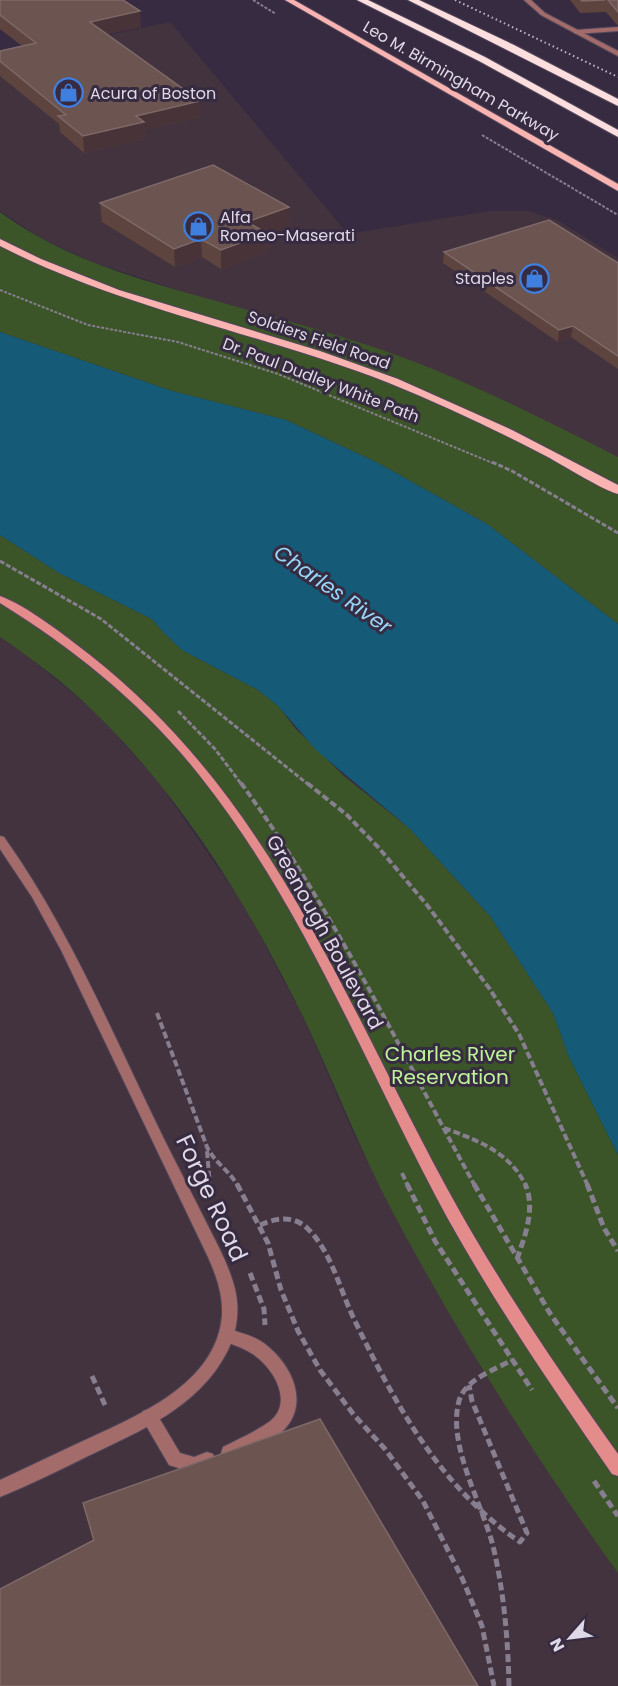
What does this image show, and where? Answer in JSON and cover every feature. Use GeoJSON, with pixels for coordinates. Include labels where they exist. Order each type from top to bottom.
{"type":"FeatureCollection","features":[{"type":"Feature","properties":{"kind":"highway"},"geometry":{"type":"LineString","coordinates":[[362,0],[482,59],[618,135]]}},
{"type":"Feature","properties":{"kind":"highway"},"geometry":{"type":"LineString","coordinates":[[412,0],[511,47],[618,103]]}},
{"type":"Feature","properties":{"kind":"main road","name":"Leo M. Birmingham Parkway"},"geometry":{"type":"LineString","coordinates":[[289,0],[618,189]]}},
{"type":"Feature","properties":{"kind":"main road","name":"Soldiers Field Road"},"geometry":{"type":"LineString","coordinates":[[0,242],[43,264],[99,286],[270,338],[392,381],[518,436],[618,490]]}},
{"type":"Feature","properties":{"kind":"street"},"geometry":{"type":"LineString","coordinates":[[527,0],[543,14],[618,54]]}},
{"type":"Feature","properties":{"kind":"street"},"geometry":{"type":"LineString","coordinates":[[576,32],[618,29]]}},
{"type":"Feature","properties":{"kind":"street","name":"Greenough Boulevard"},"geometry":{"type":"LineString","coordinates":[[0,599],[34,620],[114,680],[162,725],[195,762],[229,807],[263,856],[306,930],[452,1212],[501,1297],[618,1468]]}},
{"type":"Feature","properties":{"kind":"street","name":"Forge Road"},"geometry":{"type":"LineString","coordinates":[[0,840],[37,893],[70,954],[223,1274],[230,1306],[226,1335],[204,1373],[179,1397],[148,1417],[0,1489]]}},
{"type":"Feature","properties":{"kind":"street"},"geometry":{"type":"LineString","coordinates":[[148,1417],[175,1459],[194,1465],[232,1453],[276,1427],[289,1409],[289,1393],[280,1371],[258,1348],[226,1335]]}},
{"type":"Feature","properties":{"kind":"path","name":"Dr. Paul Dudley White Path"},"geometry":{"type":"LineString","coordinates":[[0,290],[88,325],[177,342],[278,374],[430,435],[512,471],[618,533]]}},
{"type":"Feature","properties":{"kind":"path"},"geometry":{"type":"LineString","coordinates":[[0,561],[101,619],[347,815],[378,847],[434,914],[489,988],[519,1034],[587,1184],[604,1228],[618,1251]]}},
{"type":"Feature","properties":{"kind":"path"},"geometry":{"type":"LineString","coordinates":[[157,1013],[207,1147],[214,1160],[231,1173],[260,1226],[298,1331],[320,1370],[354,1415],[385,1449],[423,1501],[462,1578],[482,1626],[494,1686]]}},
{"type":"Feature","properties":{"kind":"path"},"geometry":{"type":"LineString","coordinates":[[443,1128],[470,1136],[490,1146],[510,1161],[526,1180],[532,1203],[527,1236],[517,1259]]}},
{"type":"Feature","properties":{"kind":"path"},"geometry":{"type":"LineString","coordinates":[[400,1167],[435,1241],[538,1399]]}},
{"type":"Feature","properties":{"kind":"path"},"geometry":{"type":"LineString","coordinates":[[260,1226],[276,1218],[291,1218],[306,1226],[322,1248],[353,1316],[411,1423],[452,1481],[480,1510],[508,1535],[520,1542],[527,1533],[516,1500],[472,1401],[469,1385]]}},
{"type":"Feature","properties":{"kind":"path"},"geometry":{"type":"LineString","coordinates":[[509,1686],[507,1624],[493,1544],[480,1510],[462,1449],[457,1419],[459,1398],[469,1385],[512,1360]]}},
{"type":"Feature","properties":{"kind":"path"},"geometry":{"type":"LineString","coordinates":[[92,1376],[105,1405]]}},
{"type":"Feature","properties":{"kind":"path"},"geometry":{"type":"LineString","coordinates":[[591,1477],[618,1516]]}},
{"type":"Feature","properties":{"kind":"shaded area"},"geometry":{"type":"Polygon","coordinates":[[[170,22],[348,234],[489,211],[528,211],[557,220],[618,258],[618,461],[218,303],[92,262],[39,237],[0,211],[0,58],[170,22]]]}},
{"type":"Feature","properties":{"kind":"shaded area"},"geometry":{"type":"Polygon","coordinates":[[[0,637],[30,658],[93,710],[138,759],[160,784],[244,905],[307,1025],[351,1128],[392,1211],[471,1349],[537,1454],[618,1573],[618,1686],[0,1686],[0,637]]]}},
{"type":"Feature","properties":{"kind":"green space"},"geometry":{"type":"Polygon","coordinates":[[[0,212],[68,252],[115,271],[340,336],[460,380],[618,457],[618,624],[487,524],[378,463],[286,420],[172,391],[0,332],[0,212]]]}},
{"type":"Feature","properties":{"kind":"green space","name":"Charles River Reservation"},"geometry":{"type":"Polygon","coordinates":[[[0,535],[59,573],[152,619],[182,650],[258,690],[278,706],[296,729],[344,776],[409,828],[490,916],[553,1013],[569,1057],[618,1155],[618,1573],[528,1441],[471,1350],[418,1258],[380,1188],[286,982],[214,859],[187,819],[126,745],[71,691],[0,637],[0,535]]]}},
{"type":"Feature","properties":{"kind":"water","name":"Charles River"},"geometry":{"type":"Polygon","coordinates":[[[0,332],[172,391],[286,420],[378,463],[487,524],[618,624],[618,1155],[569,1057],[553,1013],[490,916],[409,828],[317,751],[278,706],[258,690],[182,650],[152,619],[59,573],[0,535],[0,332]]]}},
{"type":"Feature","properties":{"kind":"building"},"geometry":{"type":"Polygon","coordinates":[[[0,0],[123,0],[140,11],[90,22],[200,101],[136,116],[144,122],[83,136],[58,116],[66,115],[0,61],[0,51],[36,43],[0,15],[0,0]]]}},
{"type":"Feature","properties":{"kind":"building"},"geometry":{"type":"Polygon","coordinates":[[[608,0],[618,0],[618,12],[608,0]]]}},
{"type":"Feature","properties":{"kind":"building"},"geometry":{"type":"Polygon","coordinates":[[[213,165],[289,207],[247,222],[267,233],[221,250],[201,239],[174,249],[100,203],[213,165]]]}},
{"type":"Feature","properties":{"kind":"building"},"geometry":{"type":"Polygon","coordinates":[[[549,220],[618,263],[618,356],[573,326],[559,330],[444,252],[549,220]]]}},
{"type":"Feature","properties":{"kind":"building"},"geometry":{"type":"Polygon","coordinates":[[[320,1419],[478,1686],[0,1686],[0,1589],[94,1540],[83,1503],[320,1419]]]}},
{"type":"Feature","properties":{"kind":"railway"},"geometry":{"type":"LineString","coordinates":[[455,0],[618,77]]}},
{"type":"Feature","properties":{"kind":"place","name":"Acura of Boston"},"geometry":{"type":"Point","coordinates":[69,93]}},
{"type":"Feature","properties":{"kind":"place","name":"Alfa Romeo-Maserati"},"geometry":{"type":"Point","coordinates":[199,226]}},
{"type":"Feature","properties":{"kind":"place","name":"Staples"},"geometry":{"type":"Point","coordinates":[535,278]}}]}
